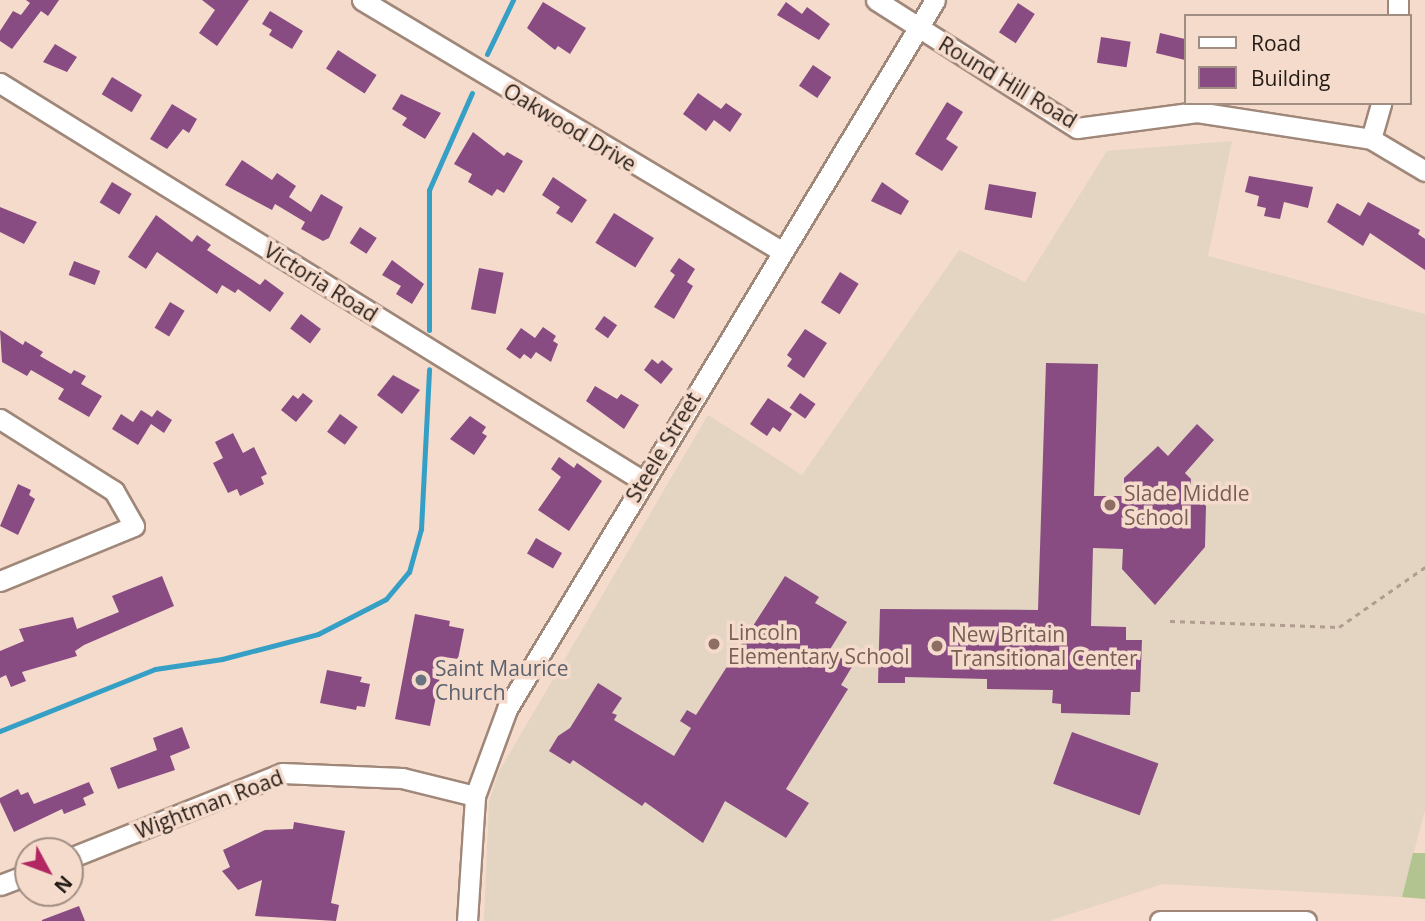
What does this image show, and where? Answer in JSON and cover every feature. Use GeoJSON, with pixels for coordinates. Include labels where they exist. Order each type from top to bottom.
{"type":"FeatureCollection","features":[{"type":"Feature","properties":{"kind":"street","name":"Oakwood Drive"},"geometry":{"type":"LineString","coordinates":[[362,0],[781,251]]}},
{"type":"Feature","properties":{"kind":"street","name":"Round Hill Road"},"geometry":{"type":"LineString","coordinates":[[876,0],[1077,128],[1198,112],[1371,139],[1425,171]]}},
{"type":"Feature","properties":{"kind":"street","name":"Steele Street"},"geometry":{"type":"LineString","coordinates":[[467,921],[475,796],[507,709],[781,251],[935,0]]}},
{"type":"Feature","properties":{"kind":"street","name":"Victoria Road"},"geometry":{"type":"LineString","coordinates":[[0,83],[643,481]]}},
{"type":"Feature","properties":{"kind":"street"},"geometry":{"type":"LineString","coordinates":[[1371,139],[1380,105]]}},
{"type":"Feature","properties":{"kind":"street"},"geometry":{"type":"LineString","coordinates":[[0,419],[114,491],[134,526],[0,581]]}},
{"type":"Feature","properties":{"kind":"street","name":"Wightman Road"},"geometry":{"type":"LineString","coordinates":[[84,852],[282,773],[402,778],[475,796]]}},
{"type":"Feature","properties":{"kind":"street"},"geometry":{"type":"LineString","coordinates":[[1160,921],[1306,921]]}},
{"type":"Feature","properties":{"kind":"path"},"geometry":{"type":"LineString","coordinates":[[1170,621],[1339,627],[1425,568]]}},
{"type":"Feature","properties":{"kind":"shaded area","name":"Slade Middle School"},"geometry":{"type":"Polygon","coordinates":[[[1232,141],[1208,256],[1425,314],[1425,810],[1402,897],[1163,884],[1049,921],[484,921],[489,802],[498,773],[708,415],[802,475],[959,250],[1025,282],[1107,151],[1232,141]]]}},
{"type":"Feature","properties":{"kind":"green space"},"geometry":{"type":"Polygon","coordinates":[[[1413,853],[1425,853],[1425,899],[1402,897],[1413,853]]]}},
{"type":"Feature","properties":{"kind":"building"},"geometry":{"type":"Polygon","coordinates":[[[26,0],[59,0],[48,16],[41,11],[12,49],[0,41],[0,31],[13,11],[21,15],[30,3],[26,0]]]}},
{"type":"Feature","properties":{"kind":"building"},"geometry":{"type":"Polygon","coordinates":[[[202,0],[249,0],[217,46],[199,33],[215,10],[202,0]]]}},
{"type":"Feature","properties":{"kind":"building"},"geometry":{"type":"Polygon","coordinates":[[[543,2],[586,28],[570,54],[558,46],[555,50],[527,28],[543,2]]]}},
{"type":"Feature","properties":{"kind":"building"},"geometry":{"type":"Polygon","coordinates":[[[786,2],[802,14],[807,7],[830,24],[819,40],[777,15],[786,2]]]}},
{"type":"Feature","properties":{"kind":"building"},"geometry":{"type":"Polygon","coordinates":[[[1018,3],[1035,14],[1016,43],[999,32],[1018,3]]]}},
{"type":"Feature","properties":{"kind":"building"},"geometry":{"type":"Polygon","coordinates":[[[270,11],[303,31],[292,49],[269,35],[272,30],[262,24],[270,11]]]}},
{"type":"Feature","properties":{"kind":"building"},"geometry":{"type":"Polygon","coordinates":[[[1160,33],[1184,39],[1184,60],[1156,53],[1160,33]]]}},
{"type":"Feature","properties":{"kind":"building"},"geometry":{"type":"Polygon","coordinates":[[[1101,37],[1131,42],[1127,67],[1097,63],[1101,37]]]}},
{"type":"Feature","properties":{"kind":"building"},"geometry":{"type":"Polygon","coordinates":[[[55,44],[77,57],[67,72],[43,62],[55,44]]]}},
{"type":"Feature","properties":{"kind":"building"},"geometry":{"type":"Polygon","coordinates":[[[338,50],[377,75],[365,94],[326,68],[338,50]]]}},
{"type":"Feature","properties":{"kind":"building"},"geometry":{"type":"Polygon","coordinates":[[[813,65],[831,77],[817,98],[799,86],[813,65]]]}},
{"type":"Feature","properties":{"kind":"building"},"geometry":{"type":"Polygon","coordinates":[[[112,77],[142,95],[132,112],[102,94],[112,77]]]}},
{"type":"Feature","properties":{"kind":"building"},"geometry":{"type":"Polygon","coordinates":[[[698,93],[721,109],[726,103],[742,114],[730,132],[714,120],[706,131],[683,114],[698,93]]]}},
{"type":"Feature","properties":{"kind":"building"},"geometry":{"type":"Polygon","coordinates":[[[401,94],[441,113],[425,139],[402,125],[407,118],[392,109],[401,94]]]}},
{"type":"Feature","properties":{"kind":"building"},"geometry":{"type":"Polygon","coordinates":[[[947,102],[963,112],[946,139],[958,147],[942,171],[915,154],[947,102]]]}},
{"type":"Feature","properties":{"kind":"building"},"geometry":{"type":"Polygon","coordinates":[[[172,104],[197,119],[189,133],[183,129],[167,149],[150,139],[172,104]]]}},
{"type":"Feature","properties":{"kind":"building"},"geometry":{"type":"Polygon","coordinates":[[[473,132],[504,156],[507,152],[523,161],[504,193],[497,189],[492,196],[468,182],[472,174],[454,164],[473,132]]]}},
{"type":"Feature","properties":{"kind":"building"},"geometry":{"type":"Polygon","coordinates":[[[242,160],[272,180],[277,173],[296,186],[289,197],[311,212],[321,194],[343,207],[329,238],[323,241],[301,229],[305,222],[275,204],[272,210],[225,185],[242,160]]]}},
{"type":"Feature","properties":{"kind":"building"},"geometry":{"type":"Polygon","coordinates":[[[1249,176],[1313,187],[1308,208],[1284,202],[1280,219],[1264,216],[1266,208],[1257,206],[1259,196],[1245,192],[1249,176]]]}},
{"type":"Feature","properties":{"kind":"building"},"geometry":{"type":"Polygon","coordinates":[[[553,177],[587,200],[572,223],[556,213],[560,207],[542,195],[553,177]]]}},
{"type":"Feature","properties":{"kind":"building"},"geometry":{"type":"Polygon","coordinates":[[[112,182],[132,194],[119,214],[100,203],[112,182]]]}},
{"type":"Feature","properties":{"kind":"building"},"geometry":{"type":"Polygon","coordinates":[[[882,182],[909,201],[901,215],[871,201],[882,182]]]}},
{"type":"Feature","properties":{"kind":"building"},"geometry":{"type":"Polygon","coordinates":[[[989,184],[1036,192],[1032,218],[984,210],[989,184]]]}},
{"type":"Feature","properties":{"kind":"building"},"geometry":{"type":"Polygon","coordinates":[[[1368,202],[1420,230],[1418,234],[1425,239],[1425,270],[1370,233],[1363,246],[1327,222],[1337,203],[1360,216],[1368,202]]]}},
{"type":"Feature","properties":{"kind":"building"},"geometry":{"type":"Polygon","coordinates":[[[0,207],[37,222],[24,244],[0,232],[0,207]]]}},
{"type":"Feature","properties":{"kind":"building"},"geometry":{"type":"Polygon","coordinates":[[[614,213],[654,238],[635,268],[595,243],[614,213]]]}},
{"type":"Feature","properties":{"kind":"building"},"geometry":{"type":"Polygon","coordinates":[[[156,215],[192,242],[197,235],[211,245],[207,250],[260,285],[265,279],[284,293],[270,312],[238,289],[235,293],[222,285],[217,294],[157,252],[146,269],[128,257],[156,215]]]}},
{"type":"Feature","properties":{"kind":"building"},"geometry":{"type":"Polygon","coordinates":[[[360,227],[377,238],[366,254],[350,243],[360,227]]]}},
{"type":"Feature","properties":{"kind":"building"},"geometry":{"type":"Polygon","coordinates":[[[679,258],[695,269],[687,282],[693,286],[674,319],[654,307],[675,275],[670,271],[679,258]]]}},
{"type":"Feature","properties":{"kind":"building"},"geometry":{"type":"Polygon","coordinates":[[[392,260],[424,284],[412,304],[396,294],[401,286],[382,275],[392,260]]]}},
{"type":"Feature","properties":{"kind":"building"},"geometry":{"type":"Polygon","coordinates":[[[74,261],[100,271],[95,285],[69,275],[74,261]]]}},
{"type":"Feature","properties":{"kind":"building"},"geometry":{"type":"Polygon","coordinates":[[[479,268],[504,273],[496,314],[471,309],[479,268]]]}},
{"type":"Feature","properties":{"kind":"building"},"geometry":{"type":"Polygon","coordinates":[[[840,272],[859,284],[840,314],[821,303],[840,272]]]}},
{"type":"Feature","properties":{"kind":"building"},"geometry":{"type":"Polygon","coordinates":[[[170,302],[185,311],[169,336],[155,328],[170,302]]]}},
{"type":"Feature","properties":{"kind":"building"},"geometry":{"type":"Polygon","coordinates":[[[301,314],[321,329],[310,343],[290,328],[301,314]]]}},
{"type":"Feature","properties":{"kind":"building"},"geometry":{"type":"Polygon","coordinates":[[[604,316],[617,325],[608,338],[595,329],[604,316]]]}},
{"type":"Feature","properties":{"kind":"building"},"geometry":{"type":"Polygon","coordinates":[[[543,327],[556,336],[553,341],[558,344],[551,362],[536,352],[531,359],[524,354],[520,359],[506,349],[521,328],[535,338],[543,327]]]}},
{"type":"Feature","properties":{"kind":"building"},"geometry":{"type":"Polygon","coordinates":[[[805,329],[827,343],[804,378],[787,366],[792,359],[787,355],[805,329]]]}},
{"type":"Feature","properties":{"kind":"building"},"geometry":{"type":"Polygon","coordinates":[[[0,330],[23,345],[25,341],[43,352],[40,356],[71,374],[74,370],[86,376],[81,384],[102,396],[89,417],[58,399],[64,389],[31,370],[27,376],[2,362],[0,330]]]}},
{"type":"Feature","properties":{"kind":"building"},"geometry":{"type":"Polygon","coordinates":[[[652,359],[658,364],[662,360],[673,369],[661,384],[644,370],[652,359]]]}},
{"type":"Feature","properties":{"kind":"building"},"geometry":{"type":"Polygon","coordinates":[[[1046,363],[1098,364],[1094,496],[1124,496],[1124,478],[1158,446],[1168,456],[1197,424],[1214,440],[1185,473],[1191,479],[1190,490],[1206,506],[1205,547],[1155,605],[1122,569],[1123,549],[1093,548],[1091,626],[1126,627],[1126,640],[1142,640],[1140,692],[1131,692],[1130,715],[1061,713],[1061,704],[1052,703],[1053,690],[987,689],[987,679],[905,677],[905,683],[878,683],[880,609],[1038,610],[1046,363]]]}},
{"type":"Feature","properties":{"kind":"building"},"geometry":{"type":"Polygon","coordinates":[[[393,375],[420,390],[402,414],[377,395],[393,375]]]}},
{"type":"Feature","properties":{"kind":"building"},"geometry":{"type":"Polygon","coordinates":[[[595,386],[617,399],[621,394],[639,405],[624,429],[586,401],[595,386]]]}},
{"type":"Feature","properties":{"kind":"building"},"geometry":{"type":"Polygon","coordinates":[[[303,393],[313,401],[296,422],[281,410],[293,395],[298,399],[303,393]]]}},
{"type":"Feature","properties":{"kind":"building"},"geometry":{"type":"Polygon","coordinates":[[[800,393],[816,404],[805,419],[790,408],[800,393]]]}},
{"type":"Feature","properties":{"kind":"building"},"geometry":{"type":"Polygon","coordinates":[[[768,398],[792,414],[780,432],[773,427],[767,436],[750,424],[768,398]]]}},
{"type":"Feature","properties":{"kind":"building"},"geometry":{"type":"Polygon","coordinates":[[[141,410],[152,417],[157,410],[172,420],[164,433],[151,424],[138,445],[112,429],[121,414],[133,422],[141,410]]]}},
{"type":"Feature","properties":{"kind":"building"},"geometry":{"type":"Polygon","coordinates":[[[340,414],[358,427],[345,445],[327,432],[340,414]]]}},
{"type":"Feature","properties":{"kind":"building"},"geometry":{"type":"Polygon","coordinates":[[[470,416],[486,427],[482,433],[487,436],[474,455],[450,439],[470,416]]]}},
{"type":"Feature","properties":{"kind":"building"},"geometry":{"type":"Polygon","coordinates":[[[233,433],[243,453],[254,447],[267,474],[261,477],[264,484],[240,496],[237,489],[228,493],[213,463],[223,458],[215,442],[233,433]]]}},
{"type":"Feature","properties":{"kind":"building"},"geometry":{"type":"Polygon","coordinates":[[[559,457],[574,468],[577,463],[602,481],[569,531],[538,510],[561,477],[551,469],[559,457]]]}},
{"type":"Feature","properties":{"kind":"building"},"geometry":{"type":"Polygon","coordinates":[[[18,484],[31,490],[29,495],[35,499],[18,535],[0,526],[18,484]]]}},
{"type":"Feature","properties":{"kind":"building"},"geometry":{"type":"Polygon","coordinates":[[[536,538],[562,553],[553,569],[527,554],[536,538]]]}},
{"type":"Feature","properties":{"kind":"building"},"geometry":{"type":"Polygon","coordinates":[[[162,576],[174,606],[84,645],[75,651],[77,656],[22,672],[26,681],[11,687],[6,675],[0,678],[0,651],[24,641],[19,629],[73,617],[77,629],[119,612],[112,596],[162,576]]]}},
{"type":"Feature","properties":{"kind":"building"},"geometry":{"type":"Polygon","coordinates":[[[785,576],[819,597],[815,603],[847,622],[829,651],[853,665],[841,685],[848,689],[786,789],[809,803],[786,838],[725,801],[703,843],[645,802],[642,806],[573,760],[570,764],[549,751],[558,736],[570,728],[598,683],[622,698],[612,713],[617,715],[614,720],[674,756],[691,728],[680,721],[687,710],[696,715],[785,576]]]}},
{"type":"Feature","properties":{"kind":"building","name":"Saint Maurice Church"},"geometry":{"type":"Polygon","coordinates":[[[415,614],[450,621],[449,626],[464,629],[458,659],[444,657],[430,726],[395,719],[415,614]]]}},
{"type":"Feature","properties":{"kind":"building"},"geometry":{"type":"Polygon","coordinates":[[[327,670],[362,677],[360,682],[370,684],[365,707],[357,706],[356,710],[320,703],[327,670]]]}},
{"type":"Feature","properties":{"kind":"building"},"geometry":{"type":"Polygon","coordinates":[[[182,727],[190,748],[170,756],[175,770],[118,789],[110,768],[157,750],[153,738],[182,727]]]}},
{"type":"Feature","properties":{"kind":"building"},"geometry":{"type":"Polygon","coordinates":[[[1072,732],[1158,763],[1140,815],[1053,784],[1072,732]]]}},
{"type":"Feature","properties":{"kind":"building"},"geometry":{"type":"Polygon","coordinates":[[[89,782],[94,793],[83,798],[86,805],[64,814],[62,809],[14,832],[0,802],[0,798],[18,789],[21,795],[28,792],[34,804],[89,782]]]}},
{"type":"Feature","properties":{"kind":"building"},"geometry":{"type":"Polygon","coordinates":[[[294,822],[345,831],[331,903],[339,905],[336,921],[255,916],[262,880],[238,890],[222,871],[230,867],[223,850],[265,830],[293,829],[294,822]]]}},
{"type":"Feature","properties":{"kind":"building"},"geometry":{"type":"Polygon","coordinates":[[[79,907],[85,921],[42,921],[79,907]]]}},
{"type":"Feature","properties":{"kind":"waterway"},"geometry":{"type":"LineString","coordinates":[[487,54],[513,0]]}},
{"type":"Feature","properties":{"kind":"waterway"},"geometry":{"type":"LineString","coordinates":[[429,330],[429,190],[472,93]]}},
{"type":"Feature","properties":{"kind":"waterway"},"geometry":{"type":"LineString","coordinates":[[0,731],[155,669],[222,659],[318,634],[386,599],[409,572],[421,529],[429,369]]}},
{"type":"Feature","properties":{"kind":"place","name":"Slade Middle School"},"geometry":{"type":"Point","coordinates":[1110,505]}},
{"type":"Feature","properties":{"kind":"place","name":"Lincoln Elementary School"},"geometry":{"type":"Point","coordinates":[714,644]}},
{"type":"Feature","properties":{"kind":"place","name":"New Britain Transitional Center"},"geometry":{"type":"Point","coordinates":[937,646]}},
{"type":"Feature","properties":{"kind":"place","name":"Saint Maurice Church"},"geometry":{"type":"Point","coordinates":[421,680]}}]}
